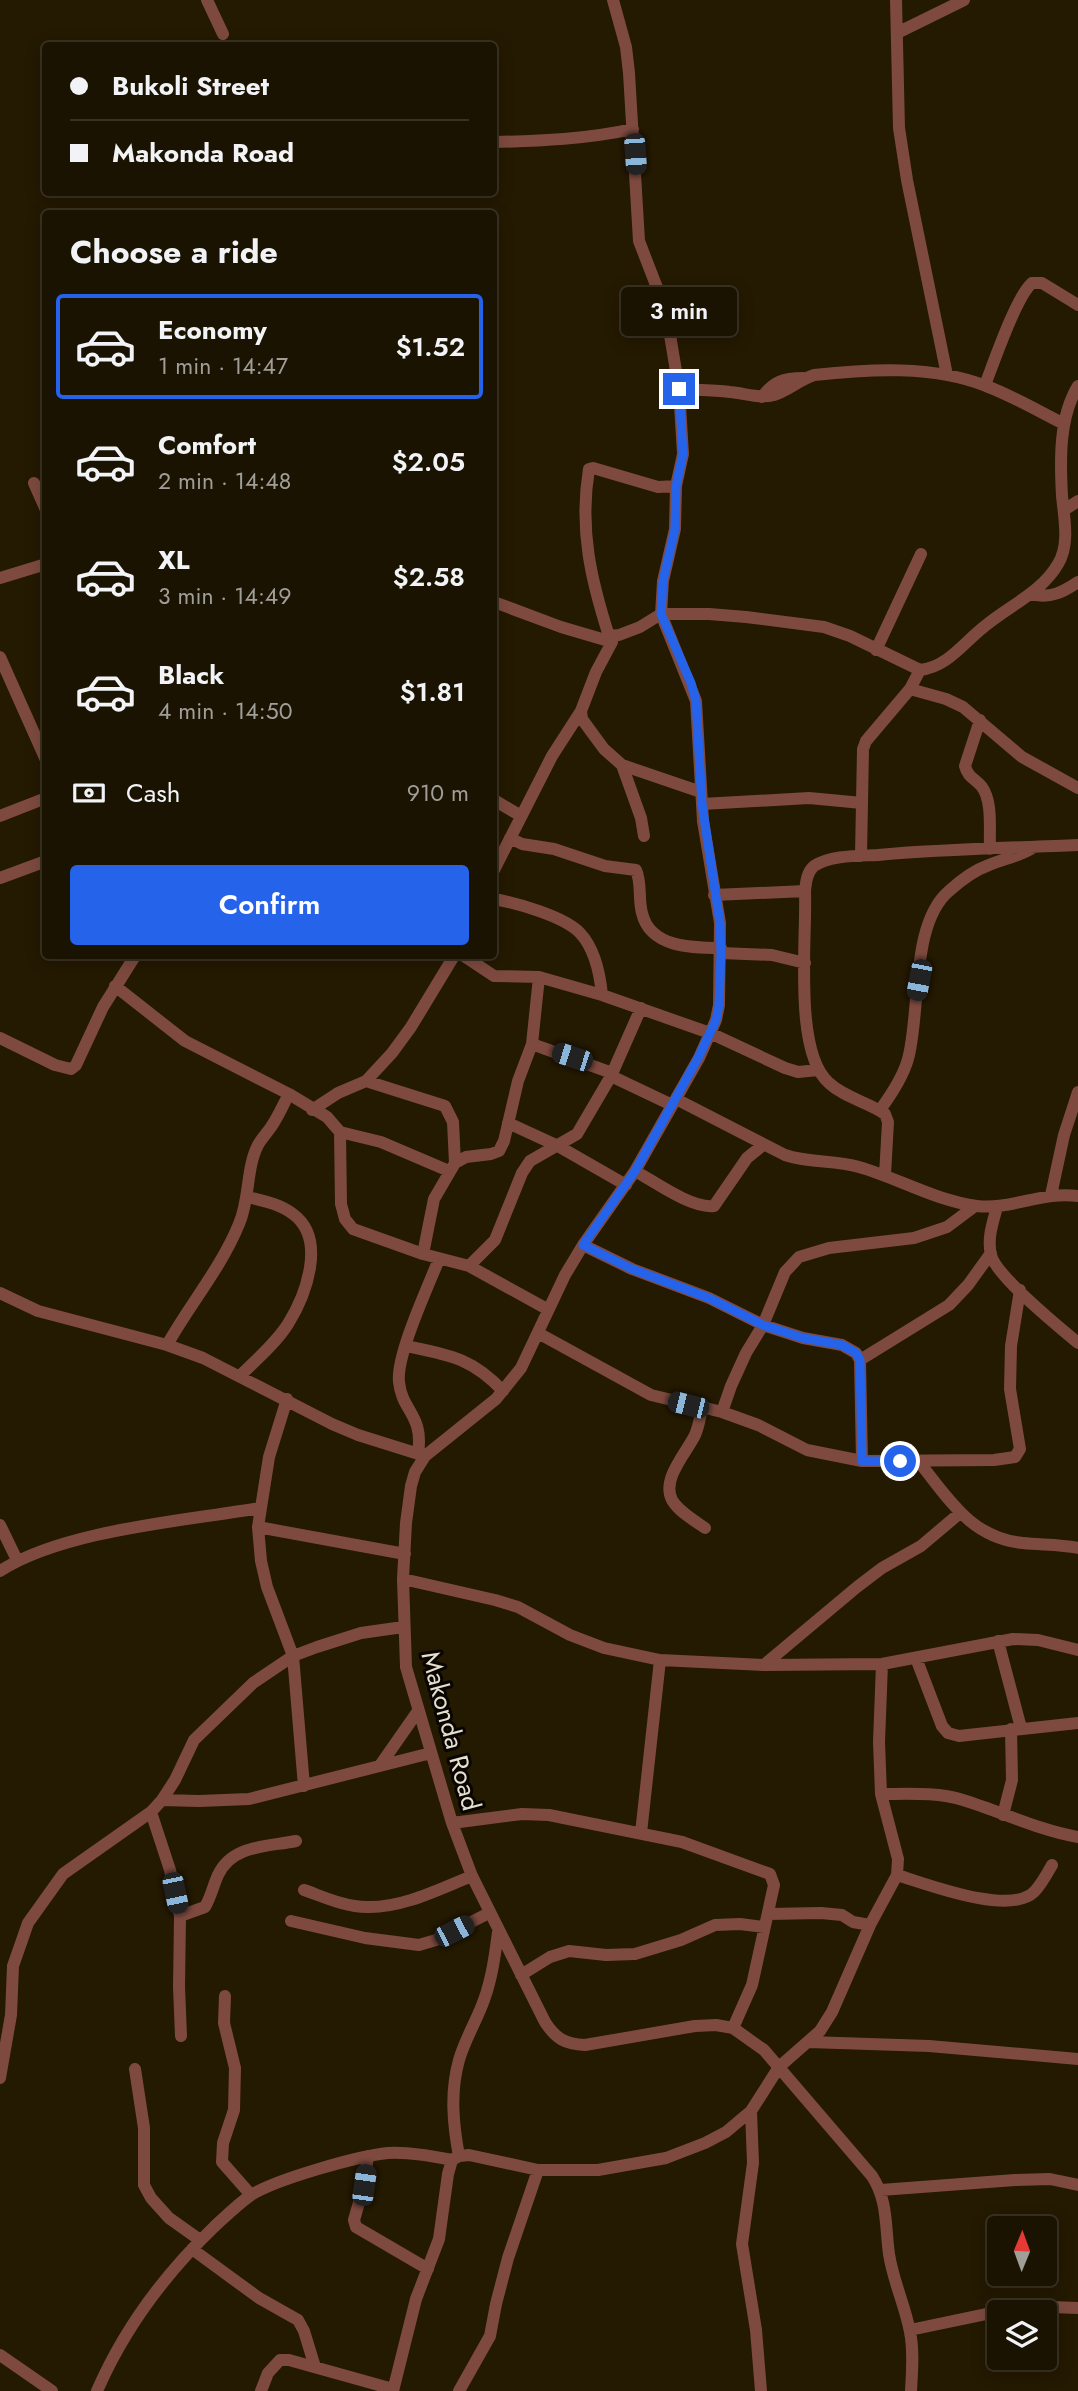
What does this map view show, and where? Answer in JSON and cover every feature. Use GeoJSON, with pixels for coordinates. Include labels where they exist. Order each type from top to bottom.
{"type":"FeatureCollection","features":[{"type":"Feature","properties":{"kind":"street"},"geometry":{"type":"LineString","coordinates":[[208,0],[223,34]]}},
{"type":"Feature","properties":{"kind":"street","name":"Makonda Road"},"geometry":{"type":"LineString","coordinates":[[613,0],[626,47],[639,241],[661,298],[679,389],[683,454],[676,486],[675,529],[663,581],[661,614],[696,701],[701,798],[721,950],[719,1005],[710,1033],[674,1102],[635,1171],[583,1245],[547,1310],[521,1368],[503,1391],[421,1455],[411,1486],[403,1579],[403,1627],[406,1667],[452,1823],[489,1913],[554,2036],[569,2045],[585,2045],[695,2026],[716,2025],[733,2028]]}},
{"type":"Feature","properties":{"kind":"street"},"geometry":{"type":"LineString","coordinates":[[896,0],[899,128],[947,375]]}},
{"type":"Feature","properties":{"kind":"street"},"geometry":{"type":"LineString","coordinates":[[897,33],[964,0]]}},
{"type":"Feature","properties":{"kind":"street"},"geometry":{"type":"LineString","coordinates":[[497,142],[565,140],[633,129]]}},
{"type":"Feature","properties":{"kind":"street"},"geometry":{"type":"LineString","coordinates":[[985,385],[1026,288],[1032,283],[1042,283],[1078,305]]}},
{"type":"Feature","properties":{"kind":"street"},"geometry":{"type":"LineString","coordinates":[[679,389],[762,397],[769,387],[786,378],[886,371],[947,375],[985,385],[1064,424]]}},
{"type":"Feature","properties":{"kind":"street"},"geometry":{"type":"LineString","coordinates":[[497,604],[561,627],[610,639],[640,627],[661,614],[709,614],[824,627],[850,636],[920,670],[940,665],[995,617],[1032,594],[1049,576],[1062,555],[1064,424],[1068,405],[1078,386]]}},
{"type":"Feature","properties":{"kind":"street"},"geometry":{"type":"LineString","coordinates":[[497,864],[552,756],[581,711],[610,639],[589,568],[585,530],[589,469],[658,488],[676,486]]}},
{"type":"Feature","properties":{"kind":"street"},"geometry":{"type":"LineString","coordinates":[[34,483],[42,501]]}},
{"type":"Feature","properties":{"kind":"street"},"geometry":{"type":"LineString","coordinates":[[1064,510],[1078,501]]}},
{"type":"Feature","properties":{"kind":"street"},"geometry":{"type":"LineString","coordinates":[[876,650],[921,554]]}},
{"type":"Feature","properties":{"kind":"street"},"geometry":{"type":"LineString","coordinates":[[0,578],[42,565]]}},
{"type":"Feature","properties":{"kind":"street"},"geometry":{"type":"LineString","coordinates":[[1032,594],[1041,597],[1056,595],[1078,582]]}},
{"type":"Feature","properties":{"kind":"street"},"geometry":{"type":"LineString","coordinates":[[0,657],[42,751]]}},
{"type":"Feature","properties":{"kind":"street"},"geometry":{"type":"LineString","coordinates":[[861,856],[863,749],[866,741],[910,689],[920,670]]}},
{"type":"Feature","properties":{"kind":"street"},"geometry":{"type":"LineString","coordinates":[[910,689],[946,699],[980,720],[1023,757],[1078,788]]}},
{"type":"Feature","properties":{"kind":"street"},"geometry":{"type":"LineString","coordinates":[[581,711],[582,719],[604,749],[622,765],[701,798],[809,798],[862,803]]}},
{"type":"Feature","properties":{"kind":"street"},"geometry":{"type":"LineString","coordinates":[[980,720],[965,766],[971,778],[982,786],[985,792],[990,849]]}},
{"type":"Feature","properties":{"kind":"street"},"geometry":{"type":"LineString","coordinates":[[622,765],[641,818],[644,836]]}},
{"type":"Feature","properties":{"kind":"street"},"geometry":{"type":"LineString","coordinates":[[0,816],[42,800]]}},
{"type":"Feature","properties":{"kind":"street"},"geometry":{"type":"LineString","coordinates":[[497,802],[521,816]]}},
{"type":"Feature","properties":{"kind":"street"},"geometry":{"type":"LineString","coordinates":[[510,838],[522,844],[555,849],[606,866],[636,870],[642,916],[649,928],[669,943],[692,948],[772,955],[805,963]]}},
{"type":"Feature","properties":{"kind":"street"},"geometry":{"type":"LineString","coordinates":[[885,1175],[888,1122],[885,1114],[828,1083],[813,1059],[807,1021],[805,963],[804,891],[807,877],[814,866],[861,856],[1078,845]]}},
{"type":"Feature","properties":{"kind":"street"},"geometry":{"type":"LineString","coordinates":[[880,1110],[901,1076],[908,1058],[930,915],[948,891],[976,872],[1000,860],[1017,857],[1034,847]]}},
{"type":"Feature","properties":{"kind":"street"},"geometry":{"type":"LineString","coordinates":[[0,878],[42,862]]}},
{"type":"Feature","properties":{"kind":"street"},"geometry":{"type":"LineString","coordinates":[[714,895],[804,891]]}},
{"type":"Feature","properties":{"kind":"street"},"geometry":{"type":"LineString","coordinates":[[497,900],[539,912],[579,931],[588,944],[598,970],[601,995]]}},
{"type":"Feature","properties":{"kind":"street"},"geometry":{"type":"LineString","coordinates":[[0,1038],[55,1065],[71,1069],[76,1065],[115,986],[133,959]]}},
{"type":"Feature","properties":{"kind":"street"},"geometry":{"type":"LineString","coordinates":[[312,1110],[338,1093],[366,1080],[393,1053],[452,959]]}},
{"type":"Feature","properties":{"kind":"street"},"geometry":{"type":"LineString","coordinates":[[468,959],[494,976],[538,977],[601,995],[710,1033],[785,1068],[798,1072],[818,1070]]}},
{"type":"Feature","properties":{"kind":"street"},"geometry":{"type":"LineString","coordinates":[[423,1254],[434,1199],[452,1167],[466,1157],[499,1151],[504,1141],[517,1081],[532,1044],[538,977]]}},
{"type":"Feature","properties":{"kind":"street"},"geometry":{"type":"LineString","coordinates":[[115,986],[185,1041],[289,1094],[327,1117],[340,1132],[381,1142],[452,1167]]}},
{"type":"Feature","properties":{"kind":"street"},"geometry":{"type":"LineString","coordinates":[[470,1266],[495,1240],[530,1161],[577,1134],[611,1075],[641,1008]]}},
{"type":"Feature","properties":{"kind":"street"},"geometry":{"type":"LineString","coordinates":[[532,1044],[674,1102],[798,1160],[837,1161],[975,1206],[997,1207],[1051,1195],[1078,1196]]}},
{"type":"Feature","properties":{"kind":"street"},"geometry":{"type":"LineString","coordinates":[[366,1080],[445,1107],[453,1122],[452,1167]]}},
{"type":"Feature","properties":{"kind":"street"},"geometry":{"type":"LineString","coordinates":[[1051,1195],[1064,1135],[1078,1092]]}},
{"type":"Feature","properties":{"kind":"street"},"geometry":{"type":"LineString","coordinates":[[167,1345],[183,1316],[219,1265],[239,1224],[248,1197],[251,1167],[258,1145],[289,1094]]}},
{"type":"Feature","properties":{"kind":"street"},"geometry":{"type":"LineString","coordinates":[[508,1123],[558,1146],[626,1185]]}},
{"type":"Feature","properties":{"kind":"street"},"geometry":{"type":"LineString","coordinates":[[340,1132],[341,1203],[345,1219],[353,1229],[423,1254],[470,1266],[547,1310]]}},
{"type":"Feature","properties":{"kind":"street"},"geometry":{"type":"LineString","coordinates":[[635,1171],[683,1197],[709,1207],[714,1206],[747,1158],[763,1145]]}},
{"type":"Feature","properties":{"kind":"street"},"geometry":{"type":"LineString","coordinates":[[240,1376],[287,1325],[310,1268],[311,1245],[304,1225],[294,1214],[275,1204],[248,1197]]}},
{"type":"Feature","properties":{"kind":"street"},"geometry":{"type":"LineString","coordinates":[[722,1412],[741,1364],[763,1325],[785,1272],[799,1257],[829,1248],[914,1238],[947,1227],[975,1206]]}},
{"type":"Feature","properties":{"kind":"street"},"geometry":{"type":"LineString","coordinates":[[997,1207],[990,1230],[994,1263],[1078,1343]]}},
{"type":"Feature","properties":{"kind":"street"},"geometry":{"type":"LineString","coordinates":[[583,1245],[632,1269],[709,1298],[763,1325],[803,1338],[842,1345],[856,1353],[860,1360],[862,1461]]}},
{"type":"Feature","properties":{"kind":"street"},"geometry":{"type":"LineString","coordinates":[[860,1360],[949,1305],[968,1285],[991,1253]]}},
{"type":"Feature","properties":{"kind":"street"},"geometry":{"type":"LineString","coordinates":[[0,1293],[38,1311],[167,1345],[203,1358],[332,1424],[421,1455],[417,1422],[399,1385],[399,1372],[439,1259]]}},
{"type":"Feature","properties":{"kind":"street"},"geometry":{"type":"LineString","coordinates":[[538,1333],[651,1395],[722,1412],[758,1425],[807,1450],[862,1461],[994,1460],[1015,1457],[1020,1449],[1010,1389],[1011,1346],[1020,1290]]}},
{"type":"Feature","properties":{"kind":"street"},"geometry":{"type":"LineString","coordinates":[[406,1346],[448,1354],[472,1363],[503,1391]]}},
{"type":"Feature","properties":{"kind":"street"},"geometry":{"type":"LineString","coordinates":[[287,1399],[269,1457],[258,1527],[267,1587],[293,1656],[304,1786]]}},
{"type":"Feature","properties":{"kind":"street"},"geometry":{"type":"LineString","coordinates":[[702,1408],[696,1433],[675,1469],[669,1490],[672,1500],[683,1512],[705,1528]]}},
{"type":"Feature","properties":{"kind":"street"},"geometry":{"type":"LineString","coordinates":[[919,1462],[975,1528],[1021,1543],[1078,1548]]}},
{"type":"Feature","properties":{"kind":"street"},"geometry":{"type":"LineString","coordinates":[[0,1571],[17,1560],[81,1539],[260,1508]]}},
{"type":"Feature","properties":{"kind":"street"},"geometry":{"type":"LineString","coordinates":[[764,1665],[857,1587],[882,1568],[921,1546],[961,1513]]}},
{"type":"Feature","properties":{"kind":"street"},"geometry":{"type":"LineString","coordinates":[[0,1525],[17,1560]]}},
{"type":"Feature","properties":{"kind":"street"},"geometry":{"type":"LineString","coordinates":[[258,1527],[405,1554]]}},
{"type":"Feature","properties":{"kind":"street"},"geometry":{"type":"LineString","coordinates":[[403,1579],[518,1607],[570,1635],[604,1648],[660,1660],[764,1665],[882,1664],[998,1641],[1038,1640],[1078,1650]]}},
{"type":"Feature","properties":{"kind":"street"},"geometry":{"type":"LineString","coordinates":[[1,2070],[11,2015],[13,1966],[28,1923],[63,1874],[150,1812],[162,1800],[194,1740],[253,1683],[293,1656],[361,1633],[403,1627]]}},
{"type":"Feature","properties":{"kind":"street"},"geometry":{"type":"LineString","coordinates":[[998,1641],[1016,1729],[1013,1780],[1003,1815]]}},
{"type":"Feature","properties":{"kind":"street"},"geometry":{"type":"LineString","coordinates":[[916,1658],[942,1726],[948,1732],[959,1736],[1078,1723]]}},
{"type":"Feature","properties":{"kind":"street"},"geometry":{"type":"LineString","coordinates":[[641,1833],[660,1660]]}},
{"type":"Feature","properties":{"kind":"street"},"geometry":{"type":"LineString","coordinates":[[97,2391],[127,2334],[160,2287],[196,2245],[251,2195],[285,2180],[368,2156],[390,2153],[497,2160],[538,2170],[598,2170],[666,2158],[705,2143],[726,2132],[751,2111],[779,2067],[809,2042],[832,2012],[870,1924],[897,1875],[898,1859],[881,1794],[879,1742],[882,1664]]}},
{"type":"Feature","properties":{"kind":"street"},"geometry":{"type":"LineString","coordinates":[[381,1764],[418,1712]]}},
{"type":"Feature","properties":{"kind":"street"},"geometry":{"type":"LineString","coordinates":[[162,1800],[249,1799],[431,1753]]}},
{"type":"Feature","properties":{"kind":"street"},"geometry":{"type":"LineString","coordinates":[[881,1794],[941,1795],[962,1799],[1038,1828],[1078,1837]]}},
{"type":"Feature","properties":{"kind":"street"},"geometry":{"type":"LineString","coordinates":[[150,1812],[170,1870],[180,1916],[181,2036]]}},
{"type":"Feature","properties":{"kind":"street"},"geometry":{"type":"LineString","coordinates":[[452,1823],[522,1814],[549,1815],[682,1842],[770,1874],[774,1885],[752,1985],[733,2028],[756,2044],[779,2067],[861,2160],[881,2190],[889,2255],[910,2330],[911,2391]]}},
{"type":"Feature","properties":{"kind":"street"},"geometry":{"type":"LineString","coordinates":[[180,1916],[205,1907],[218,1874],[228,1859],[237,1853],[296,1841]]}},
{"type":"Feature","properties":{"kind":"street"},"geometry":{"type":"LineString","coordinates":[[897,1875],[957,1893],[1011,1901],[1021,1900],[1033,1892],[1052,1865]]}},
{"type":"Feature","properties":{"kind":"street"},"geometry":{"type":"LineString","coordinates":[[304,1890],[334,1901],[367,1907],[398,1903],[472,1877]]}},
{"type":"Feature","properties":{"kind":"street"},"geometry":{"type":"LineString","coordinates":[[291,1921],[365,1938],[419,1945],[436,1940],[489,1913]]}},
{"type":"Feature","properties":{"kind":"street"},"geometry":{"type":"LineString","coordinates":[[768,1914],[842,1915],[853,1922],[870,1924]]}},
{"type":"Feature","properties":{"kind":"street"},"geometry":{"type":"LineString","coordinates":[[521,1975],[550,1957],[569,1951],[606,1955],[635,1954],[681,1940],[715,1925],[764,1927]]}},
{"type":"Feature","properties":{"kind":"street"},"geometry":{"type":"LineString","coordinates":[[261,2391],[268,2373],[280,2360],[289,2360],[393,2390],[416,2299],[439,2239],[448,2174],[456,2158],[453,2089],[459,2059],[485,1999],[498,1931]]}},
{"type":"Feature","properties":{"kind":"street"},"geometry":{"type":"LineString","coordinates":[[225,1996],[224,2023],[235,2068],[234,2110],[223,2143],[222,2162],[251,2195]]}},
{"type":"Feature","properties":{"kind":"street"},"geometry":{"type":"LineString","coordinates":[[809,2042],[841,2041],[940,2047],[1078,2059]]}},
{"type":"Feature","properties":{"kind":"street"},"geometry":{"type":"LineString","coordinates":[[135,2069],[144,2128],[144,2185],[150,2198],[196,2245],[259,2298],[298,2320],[315,2367]]}},
{"type":"Feature","properties":{"kind":"street"},"geometry":{"type":"LineString","coordinates":[[751,2111],[753,2162],[742,2244],[757,2341],[761,2391]]}},
{"type":"Feature","properties":{"kind":"street"},"geometry":{"type":"LineString","coordinates":[[368,2156],[364,2185],[354,2220],[356,2227],[428,2269]]}},
{"type":"Feature","properties":{"kind":"street"},"geometry":{"type":"LineString","coordinates":[[460,2391],[490,2336],[508,2258],[538,2170]]}},
{"type":"Feature","properties":{"kind":"street"},"geometry":{"type":"LineString","coordinates":[[881,2190],[1049,2179],[1078,2185]]}},
{"type":"Feature","properties":{"kind":"street"},"geometry":{"type":"LineString","coordinates":[[910,2330],[1025,2306],[1078,2308]]}},
{"type":"Feature","properties":{"kind":"street"},"geometry":{"type":"LineString","coordinates":[[0,2355],[52,2391]]}},
{"type":"Feature","properties":{"kind":"route"},"geometry":{"type":"LineString","coordinates":[[679,389],[683,454],[676,486],[675,529],[663,581],[661,614],[696,701],[702,804],[720,923],[719,1005],[716,1020],[698,1058],[635,1171],[583,1245],[670,1285],[709,1298],[763,1325],[803,1338],[842,1345],[856,1353],[860,1360],[862,1395],[862,1461],[900,1461]]}}]}
